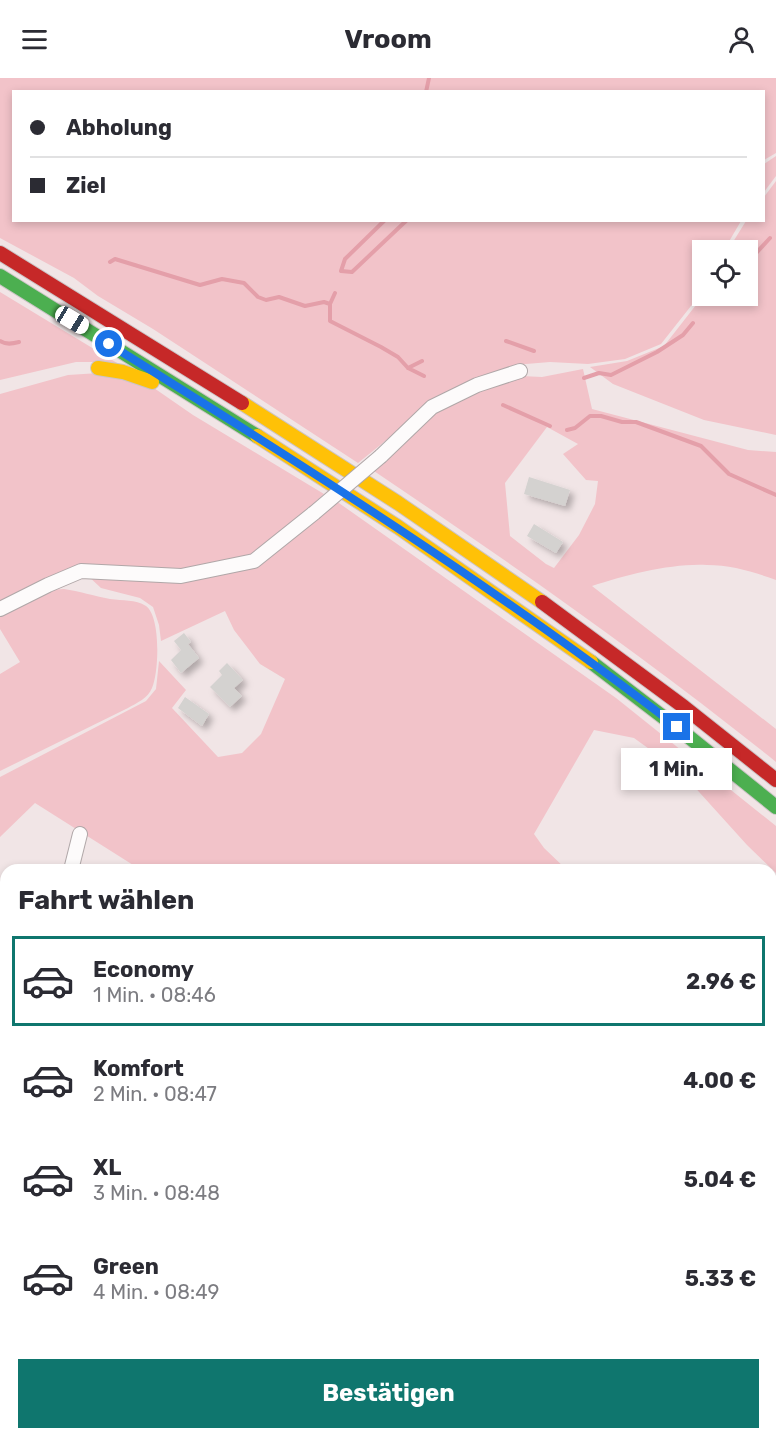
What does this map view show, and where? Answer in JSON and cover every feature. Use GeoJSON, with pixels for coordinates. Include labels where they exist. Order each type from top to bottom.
{"type":"FeatureCollection","features":[{"type":"Feature","properties":{"kind":"highway"},"geometry":{"type":"LineString","coordinates":[[0,253],[155,347],[369,483],[446,535],[630,666],[776,780]]}},
{"type":"Feature","properties":{"kind":"highway"},"geometry":{"type":"LineString","coordinates":[[0,276],[248,429],[429,548],[555,636],[683,731],[776,807]]}},
{"type":"Feature","properties":{"kind":"highway"},"geometry":{"type":"LineString","coordinates":[[98,368],[123,372],[145,379],[248,429]]}},
{"type":"Feature","properties":{"kind":"street"},"geometry":{"type":"LineString","coordinates":[[0,609],[81,571],[181,576],[254,561],[381,456],[432,407],[477,385],[520,371]]}},
{"type":"Feature","properties":{"kind":"street"},"geometry":{"type":"LineString","coordinates":[[72,864],[80,834]]}},
{"type":"Feature","properties":{"kind":"shaded area"},"geometry":{"type":"Polygon","coordinates":[[[0,78],[776,78],[776,153],[765,159],[765,90],[12,90],[12,222],[740,222],[730,240],[692,240],[692,305],[661,344],[625,359],[588,364],[550,362],[514,365],[431,404],[358,463],[153,329],[98,296],[74,278],[0,238],[0,78]]]}},
{"type":"Feature","properties":{"kind":"shaded area"},"geometry":{"type":"Polygon","coordinates":[[[776,156],[776,176],[765,191],[765,163],[776,156]]]}},
{"type":"Feature","properties":{"kind":"shaded area"},"geometry":{"type":"Polygon","coordinates":[[[776,181],[776,435],[704,420],[613,384],[590,367],[627,361],[664,346],[695,306],[758,306],[758,240],[734,240],[745,222],[765,222],[765,196],[776,181]]]}},
{"type":"Feature","properties":{"kind":"shaded area"},"geometry":{"type":"Polygon","coordinates":[[[0,292],[122,366],[97,362],[76,362],[0,380],[0,292]]]}},
{"type":"Feature","properties":{"kind":"shaded area"},"geometry":{"type":"Polygon","coordinates":[[[583,369],[592,409],[748,450],[776,452],[776,580],[734,568],[693,565],[649,571],[592,586],[776,729],[776,762],[576,611],[371,469],[426,417],[480,387],[521,376],[542,377],[583,369]],[[547,427],[505,483],[510,536],[554,568],[579,535],[595,504],[598,481],[586,480],[563,454],[578,444],[547,427]]]}},
{"type":"Feature","properties":{"kind":"shaded area"},"geometry":{"type":"Polygon","coordinates":[[[99,373],[151,386],[193,415],[324,494],[253,560],[181,573],[80,569],[0,605],[0,394],[68,375],[99,373]]]}},
{"type":"Feature","properties":{"kind":"shaded area"},"geometry":{"type":"Polygon","coordinates":[[[336,501],[616,698],[776,826],[776,864],[767,864],[747,845],[681,772],[634,738],[594,730],[534,834],[544,848],[561,864],[132,864],[35,803],[0,837],[0,777],[146,701],[156,689],[159,661],[186,690],[172,708],[218,757],[242,753],[261,734],[285,679],[260,664],[234,630],[225,611],[161,641],[153,607],[140,598],[101,588],[87,575],[254,564],[336,501]]]}},
{"type":"Feature","properties":{"kind":"shaded area"},"geometry":{"type":"Polygon","coordinates":[[[64,589],[110,599],[133,601],[146,606],[154,621],[157,645],[156,670],[152,688],[145,697],[128,708],[0,771],[0,674],[20,662],[0,629],[0,615],[50,590],[64,589]]]}},
{"type":"Feature","properties":{"kind":"building"},"geometry":{"type":"Polygon","coordinates":[[[529,477],[570,490],[565,506],[524,494],[529,477]]]}},
{"type":"Feature","properties":{"kind":"building"},"geometry":{"type":"Polygon","coordinates":[[[534,524],[563,542],[556,553],[527,536],[534,524]]]}},
{"type":"Feature","properties":{"kind":"building"},"geometry":{"type":"Polygon","coordinates":[[[184,633],[191,642],[188,644],[199,658],[181,673],[171,660],[181,650],[174,641],[184,633]]]}},
{"type":"Feature","properties":{"kind":"building"},"geometry":{"type":"Polygon","coordinates":[[[227,663],[243,680],[234,688],[242,696],[230,707],[210,687],[222,675],[219,671],[227,663]]]}},
{"type":"Feature","properties":{"kind":"building"},"geometry":{"type":"Polygon","coordinates":[[[185,697],[209,714],[202,726],[178,708],[185,697]]]}},
{"type":"Feature","properties":{"kind":"waterway"},"geometry":{"type":"LineString","coordinates":[[426,90],[429,78]]}},
{"type":"Feature","properties":{"kind":"waterway"},"geometry":{"type":"LineString","coordinates":[[383,222],[345,259],[341,271],[352,272],[405,222]]}},
{"type":"Feature","properties":{"kind":"waterway"},"geometry":{"type":"LineString","coordinates":[[758,251],[770,238]]}},
{"type":"Feature","properties":{"kind":"waterway"},"geometry":{"type":"LineString","coordinates":[[110,262],[115,259],[200,285],[222,279],[244,283],[258,297],[266,300],[279,297],[305,306],[324,302],[330,304],[330,321],[381,347],[398,357],[408,368],[424,376]]}},
{"type":"Feature","properties":{"kind":"waterway"},"geometry":{"type":"LineString","coordinates":[[330,304],[335,293]]}},
{"type":"Feature","properties":{"kind":"waterway"},"geometry":{"type":"LineString","coordinates":[[584,378],[599,373],[611,375],[657,352],[683,335],[693,323]]}},
{"type":"Feature","properties":{"kind":"waterway"},"geometry":{"type":"LineString","coordinates":[[0,341],[9,344],[19,342]]}},
{"type":"Feature","properties":{"kind":"waterway"},"geometry":{"type":"LineString","coordinates":[[506,341],[534,351]]}},
{"type":"Feature","properties":{"kind":"waterway"},"geometry":{"type":"LineString","coordinates":[[408,368],[422,361]]}},
{"type":"Feature","properties":{"kind":"waterway"},"geometry":{"type":"LineString","coordinates":[[503,405],[550,426]]}},
{"type":"Feature","properties":{"kind":"waterway"},"geometry":{"type":"LineString","coordinates":[[567,430],[575,428],[590,416],[601,416],[622,422],[636,422],[701,446],[729,474],[776,495]]}},
{"type":"Feature","properties":{"kind":"traffic: fast"},"geometry":{"type":"LineString","coordinates":[[0,276],[257,436]]}},
{"type":"Feature","properties":{"kind":"traffic: fast"},"geometry":{"type":"LineString","coordinates":[[591,662],[776,807]]}},
{"type":"Feature","properties":{"kind":"traffic: slow"},"geometry":{"type":"LineString","coordinates":[[98,368],[123,372],[152,382]]}},
{"type":"Feature","properties":{"kind":"traffic: slow"},"geometry":{"type":"LineString","coordinates":[[242,403],[398,503],[542,602]]}},
{"type":"Feature","properties":{"kind":"traffic: slow"},"geometry":{"type":"LineString","coordinates":[[257,436],[398,527],[591,662]]}},
{"type":"Feature","properties":{"kind":"traffic: jam"},"geometry":{"type":"LineString","coordinates":[[0,253],[242,403]]}},
{"type":"Feature","properties":{"kind":"traffic: jam"},"geometry":{"type":"LineString","coordinates":[[542,602],[684,707],[776,780]]}},
{"type":"Feature","properties":{"kind":"route"},"geometry":{"type":"LineString","coordinates":[[109,344],[248,429],[456,567],[573,649],[677,727]]}}]}
